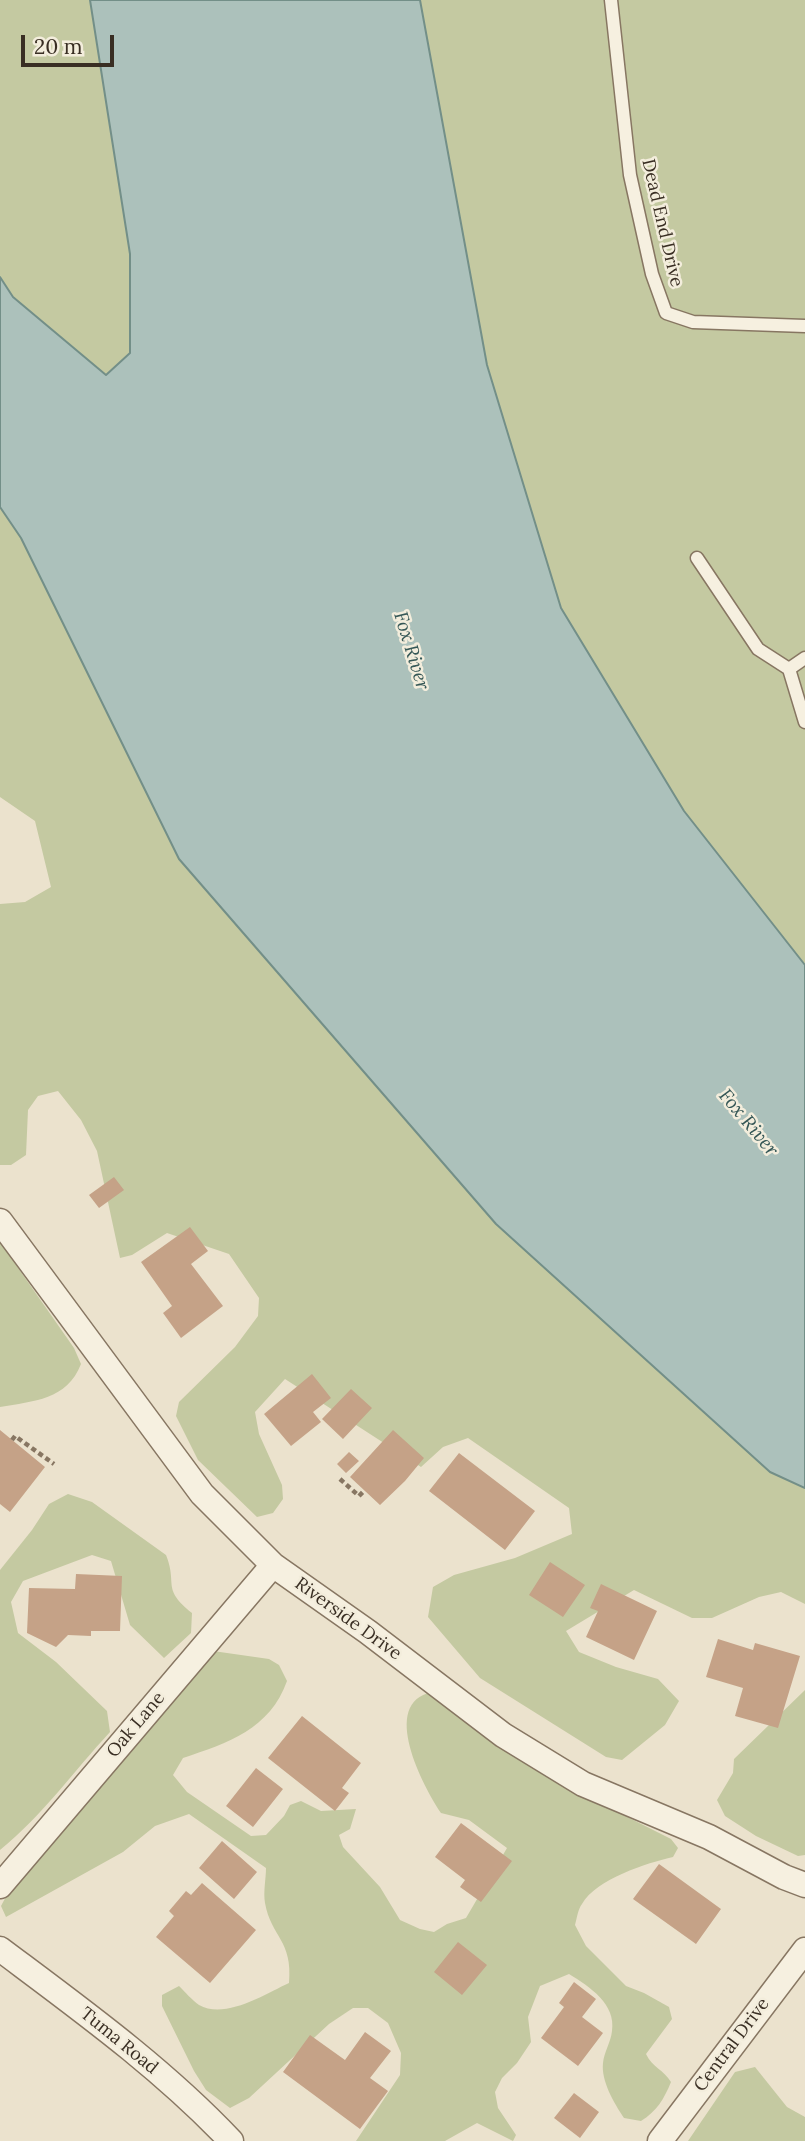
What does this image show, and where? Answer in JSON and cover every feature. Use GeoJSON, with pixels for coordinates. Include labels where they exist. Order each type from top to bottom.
{"type":"FeatureCollection","features":[{"type":"Feature","properties":{"kind":"street","name":"Riverside Drive"},"geometry":{"type":"LineString","coordinates":[[0,1221],[202,1494],[273,1565],[368,1632],[503,1735],[572,1777],[709,1837],[784,1877],[805,1885]]}},
{"type":"Feature","properties":{"kind":"street","name":"Oak Lane"},"geometry":{"type":"LineString","coordinates":[[0,1886],[273,1565]]}},
{"type":"Feature","properties":{"kind":"street","name":"Tuma Road"},"geometry":{"type":"LineString","coordinates":[[0,1949],[194,2102],[231,2141]]}},
{"type":"Feature","properties":{"kind":"street","name":"Central Drive"},"geometry":{"type":"LineString","coordinates":[[660,2141],[805,1951]]}},
{"type":"Feature","properties":{"kind":"lane","name":"Dead End Drive"},"geometry":{"type":"LineString","coordinates":[[611,0],[630,174],[652,274],[666,313],[694,322],[805,326]]}},
{"type":"Feature","properties":{"kind":"lane"},"geometry":{"type":"LineString","coordinates":[[697,558],[758,649],[789,669],[805,722]]}},
{"type":"Feature","properties":{"kind":"lane"},"geometry":{"type":"LineString","coordinates":[[789,669],[805,658]]}},
{"type":"Feature","properties":{"kind":"path"},"geometry":{"type":"LineString","coordinates":[[12,1440],[15,1436],[54,1464]]}},
{"type":"Feature","properties":{"kind":"path"},"geometry":{"type":"LineString","coordinates":[[340,1479],[359,1496],[364,1491]]}},
{"type":"Feature","properties":{"kind":"green space"},"geometry":{"type":"Polygon","coordinates":[[[0,0],[90,0],[130,254],[130,353],[106,375],[13,297],[0,277],[0,0]]]}},
{"type":"Feature","properties":{"kind":"green space"},"geometry":{"type":"Polygon","coordinates":[[[420,0],[805,0],[805,965],[684,811],[561,608],[487,365],[420,0]]]}},
{"type":"Feature","properties":{"kind":"green space"},"geometry":{"type":"Polygon","coordinates":[[[0,507],[496,1224],[770,1472],[805,1488],[805,1604],[781,1592],[759,1597],[712,1618],[692,1618],[634,1590],[566,1631],[579,1652],[616,1667],[658,1679],[679,1701],[665,1725],[622,1760],[606,1757],[480,1678],[428,1617],[433,1587],[454,1575],[515,1558],[572,1534],[569,1508],[468,1438],[443,1447],[421,1467],[285,1379],[255,1412],[259,1434],[282,1485],[283,1499],[273,1513],[257,1517],[198,1460],[176,1416],[179,1402],[235,1347],[258,1316],[259,1298],[229,1254],[167,1233],[132,1255],[120,1258],[97,1151],[81,1120],[58,1091],[38,1096],[28,1110],[26,1155],[11,1165],[0,1165],[0,904],[25,902],[51,887],[35,821],[0,797],[0,507]]]}},
{"type":"Feature","properties":{"kind":"green space"},"geometry":{"type":"Polygon","coordinates":[[[0,1242],[74,1348],[81,1364],[75,1376],[58,1392],[37,1400],[0,1407],[0,1242]]]}},
{"type":"Feature","properties":{"kind":"green space"},"geometry":{"type":"Polygon","coordinates":[[[68,1494],[92,1502],[166,1555],[173,1592],[192,1613],[191,1633],[164,1658],[130,1625],[111,1561],[92,1555],[23,1581],[11,1602],[18,1633],[56,1662],[107,1711],[110,1732],[44,1808],[0,1850],[0,1570],[49,1504],[68,1494]]]}},
{"type":"Feature","properties":{"kind":"green space"},"geometry":{"type":"Polygon","coordinates":[[[213,1651],[269,1659],[279,1665],[287,1681],[270,1711],[258,1723],[231,1740],[183,1758],[173,1775],[187,1792],[251,1836],[266,1835],[284,1816],[290,1805],[301,1801],[321,1811],[356,1809],[350,1829],[339,1835],[343,1847],[380,1887],[400,1920],[420,1929],[434,1932],[447,1924],[466,1918],[507,1848],[469,1820],[441,1813],[416,1766],[407,1728],[409,1712],[416,1699],[432,1692],[556,1781],[671,1839],[678,1848],[673,1857],[636,1868],[598,1887],[581,1906],[575,1925],[586,1946],[626,1986],[669,2007],[672,2019],[646,2054],[671,2082],[656,2109],[641,2121],[624,2118],[616,2106],[603,2070],[612,2031],[610,2013],[600,1997],[569,1974],[540,1986],[528,2017],[531,2042],[517,2063],[502,2078],[495,2092],[498,2108],[516,2135],[513,2141],[477,2123],[445,2141],[356,2141],[400,2075],[401,2053],[388,2023],[368,2008],[353,2008],[329,2024],[249,2098],[230,2108],[206,2090],[194,2071],[162,2006],[162,1995],[179,1986],[199,2005],[209,2009],[233,2008],[289,1983],[288,1957],[265,1903],[266,1868],[189,1814],[155,1826],[123,1852],[6,1917],[1,1906],[9,1891],[213,1651]]]}},
{"type":"Feature","properties":{"kind":"green space"},"geometry":{"type":"Polygon","coordinates":[[[805,1690],[805,1855],[798,1856],[756,1836],[725,1816],[717,1800],[733,1773],[734,1759],[805,1690]]]}},
{"type":"Feature","properties":{"kind":"green space"},"geometry":{"type":"Polygon","coordinates":[[[755,2067],[787,2107],[805,2117],[805,2141],[688,2141],[735,2072],[755,2067]]]}},
{"type":"Feature","properties":{"kind":"water","name":"Fox River"},"geometry":{"type":"Polygon","coordinates":[[[90,0],[420,0],[487,365],[561,608],[684,811],[805,965],[805,1488],[770,1472],[496,1224],[179,859],[21,538],[0,507],[0,277],[13,297],[106,375],[130,353],[130,254],[90,0]]]}},
{"type":"Feature","properties":{"kind":"building"},"geometry":{"type":"Polygon","coordinates":[[[114,1177],[124,1190],[99,1208],[89,1195],[114,1177]]]}},
{"type":"Feature","properties":{"kind":"building"},"geometry":{"type":"Polygon","coordinates":[[[190,1227],[208,1251],[191,1264],[223,1306],[181,1338],[163,1313],[172,1306],[141,1262],[190,1227]]]}},
{"type":"Feature","properties":{"kind":"building"},"geometry":{"type":"Polygon","coordinates":[[[312,1374],[331,1398],[313,1412],[321,1422],[291,1446],[264,1414],[312,1374]]]}},
{"type":"Feature","properties":{"kind":"building"},"geometry":{"type":"Polygon","coordinates":[[[351,1389],[372,1408],[343,1439],[322,1419],[351,1389]]]}},
{"type":"Feature","properties":{"kind":"building"},"geometry":{"type":"Polygon","coordinates":[[[0,1430],[45,1467],[10,1512],[0,1504],[0,1430]]]}},
{"type":"Feature","properties":{"kind":"building"},"geometry":{"type":"Polygon","coordinates":[[[393,1430],[424,1458],[380,1505],[350,1477],[393,1430]]]}},
{"type":"Feature","properties":{"kind":"building"},"geometry":{"type":"Polygon","coordinates":[[[349,1452],[359,1461],[346,1473],[337,1464],[349,1452]]]}},
{"type":"Feature","properties":{"kind":"building"},"geometry":{"type":"Polygon","coordinates":[[[459,1453],[535,1511],[505,1550],[429,1491],[459,1453]]]}},
{"type":"Feature","properties":{"kind":"building"},"geometry":{"type":"Polygon","coordinates":[[[550,1562],[585,1585],[563,1617],[529,1595],[550,1562]]]}},
{"type":"Feature","properties":{"kind":"building"},"geometry":{"type":"Polygon","coordinates":[[[76,1574],[122,1576],[120,1631],[91,1631],[91,1636],[68,1635],[56,1647],[27,1633],[29,1588],[75,1589],[76,1574]]]}},
{"type":"Feature","properties":{"kind":"building"},"geometry":{"type":"Polygon","coordinates":[[[601,1584],[657,1611],[634,1660],[586,1637],[598,1611],[590,1608],[601,1584]]]}},
{"type":"Feature","properties":{"kind":"building"},"geometry":{"type":"Polygon","coordinates":[[[718,1639],[753,1650],[755,1643],[800,1656],[778,1728],[735,1716],[743,1688],[706,1677],[718,1639]]]}},
{"type":"Feature","properties":{"kind":"building"},"geometry":{"type":"Polygon","coordinates":[[[302,1716],[361,1763],[342,1788],[349,1793],[335,1811],[268,1758],[302,1716]]]}},
{"type":"Feature","properties":{"kind":"building"},"geometry":{"type":"Polygon","coordinates":[[[256,1768],[283,1789],[253,1827],[226,1806],[256,1768]]]}},
{"type":"Feature","properties":{"kind":"building"},"geometry":{"type":"Polygon","coordinates":[[[461,1823],[512,1861],[481,1902],[460,1887],[465,1880],[435,1857],[461,1823]]]}},
{"type":"Feature","properties":{"kind":"building"},"geometry":{"type":"Polygon","coordinates":[[[222,1841],[257,1872],[234,1899],[199,1868],[222,1841]]]}},
{"type":"Feature","properties":{"kind":"building"},"geometry":{"type":"Polygon","coordinates":[[[659,1864],[721,1909],[696,1944],[633,1899],[659,1864]]]}},
{"type":"Feature","properties":{"kind":"building"},"geometry":{"type":"Polygon","coordinates":[[[202,1883],[256,1930],[210,1983],[156,1937],[174,1916],[169,1911],[186,1891],[191,1895],[202,1883]]]}},
{"type":"Feature","properties":{"kind":"building"},"geometry":{"type":"Polygon","coordinates":[[[458,1942],[487,1965],[462,1995],[434,1972],[458,1942]]]}},
{"type":"Feature","properties":{"kind":"building"},"geometry":{"type":"Polygon","coordinates":[[[574,1982],[596,1999],[582,2017],[603,2033],[578,2066],[541,2038],[564,2007],[559,2003],[574,1982]]]}},
{"type":"Feature","properties":{"kind":"building"},"geometry":{"type":"Polygon","coordinates":[[[365,2032],[391,2051],[370,2078],[388,2091],[360,2129],[283,2072],[310,2035],[345,2060],[365,2032]]]}},
{"type":"Feature","properties":{"kind":"building"},"geometry":{"type":"Polygon","coordinates":[[[574,2093],[599,2112],[580,2138],[554,2118],[574,2093]]]}}]}
